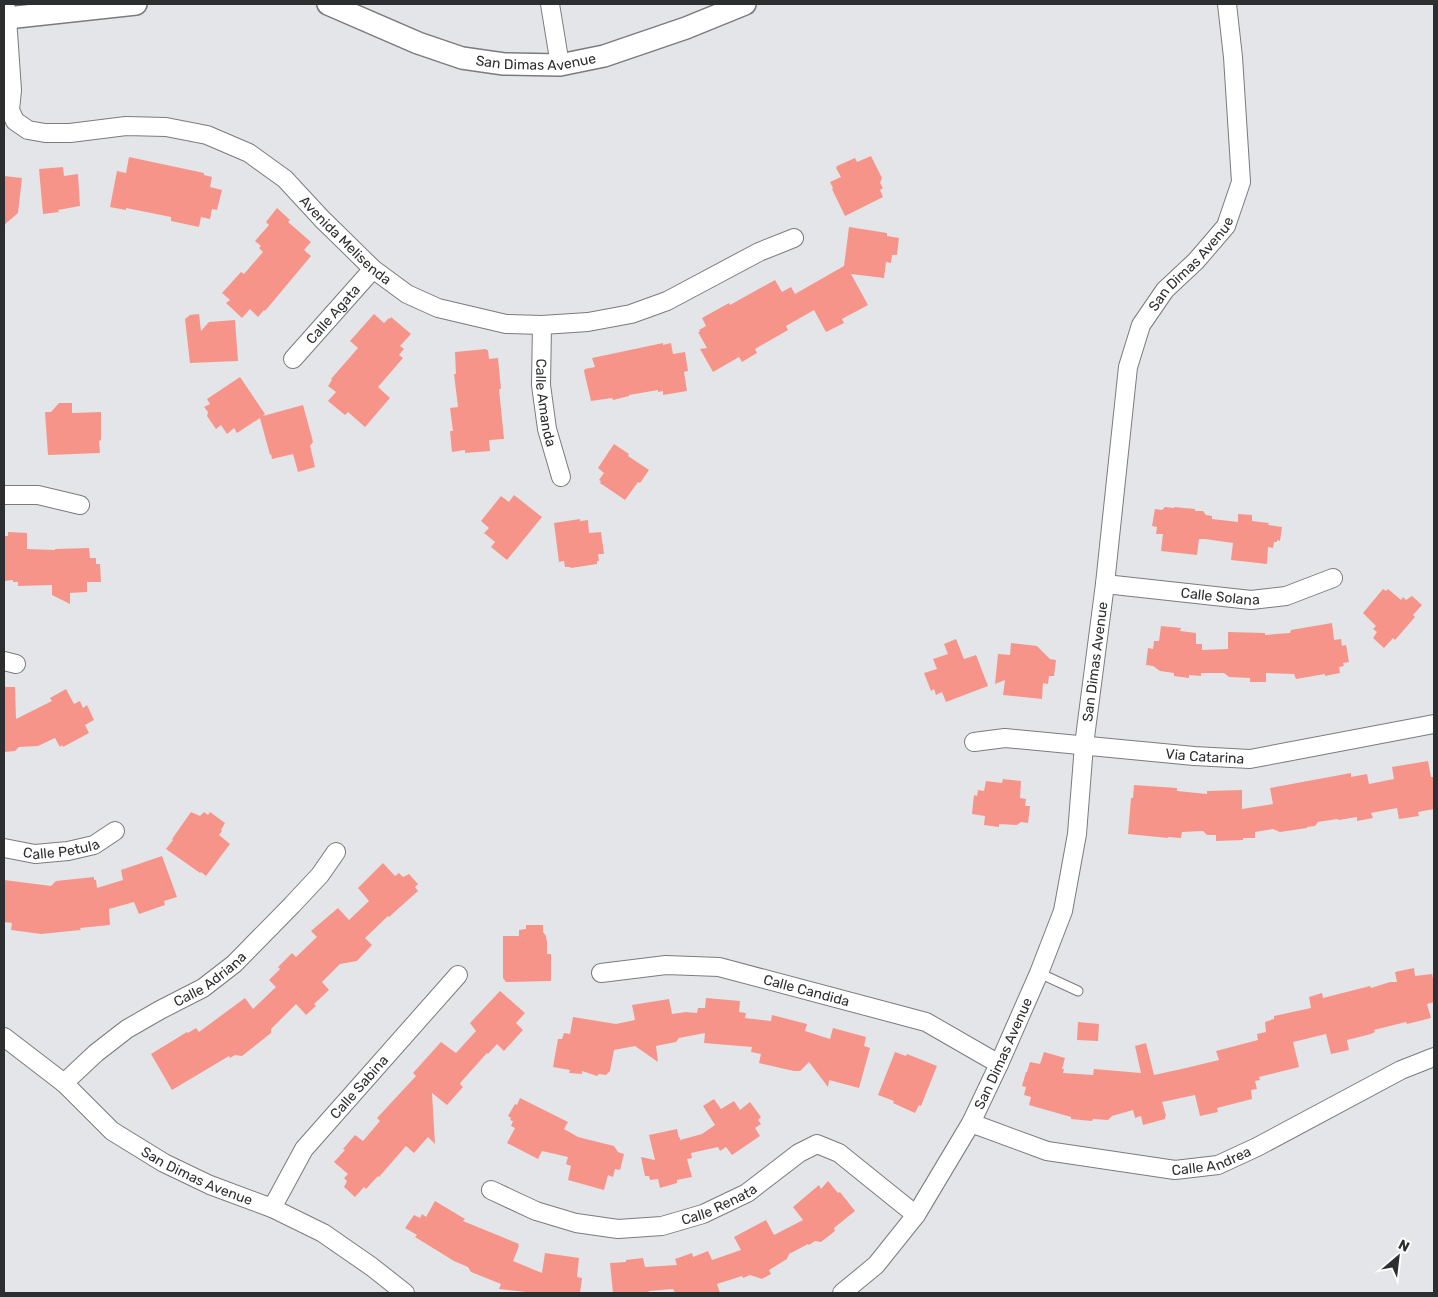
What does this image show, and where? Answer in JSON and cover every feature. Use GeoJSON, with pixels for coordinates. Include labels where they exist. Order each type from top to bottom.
{"type":"FeatureCollection","features":[{"type":"Feature","properties":{"kind":"street"},"geometry":{"type":"LineString","coordinates":[[5,13],[136,4]]}},
{"type":"Feature","properties":{"kind":"street","name":"San Dimas Avenue"},"geometry":{"type":"LineString","coordinates":[[328,4],[418,43],[462,58],[504,64],[560,65],[604,56],[686,28],[745,4]]}},
{"type":"Feature","properties":{"kind":"street"},"geometry":{"type":"LineString","coordinates":[[550,4],[560,65]]}},
{"type":"Feature","properties":{"kind":"street","name":"San Dimas Avenue"},"geometry":{"type":"LineString","coordinates":[[842,1293],[876,1265],[916,1216],[971,1123],[1000,1064],[1063,911],[1077,834],[1084,745],[1105,584],[1128,367],[1142,325],[1165,290],[1196,261],[1226,226],[1241,182],[1234,57],[1227,4]]}},
{"type":"Feature","properties":{"kind":"street","name":"Avenida Melisenda"},"geometry":{"type":"LineString","coordinates":[[5,13],[12,90],[10,110],[15,121],[28,130],[45,133],[126,126],[166,127],[207,135],[249,153],[285,179],[322,219],[373,268],[407,294],[438,308],[506,324],[542,325],[588,322],[631,314],[667,301],[760,252],[794,238]]}},
{"type":"Feature","properties":{"kind":"street","name":"Calle Agata"},"geometry":{"type":"LineString","coordinates":[[293,359],[373,268]]}},
{"type":"Feature","properties":{"kind":"street","name":"Calle Amanda"},"geometry":{"type":"LineString","coordinates":[[542,325],[542,385],[548,429],[561,476]]}},
{"type":"Feature","properties":{"kind":"street"},"geometry":{"type":"LineString","coordinates":[[4,496],[38,495],[80,505]]}},
{"type":"Feature","properties":{"kind":"street","name":"Calle Solana"},"geometry":{"type":"LineString","coordinates":[[1105,584],[1251,600],[1286,596],[1333,578]]}},
{"type":"Feature","properties":{"kind":"street","name":"Via Catarina"},"geometry":{"type":"LineString","coordinates":[[974,742],[1005,738],[1194,756],[1250,759],[1434,724]]}},
{"type":"Feature","properties":{"kind":"street","name":"Calle Petula"},"geometry":{"type":"LineString","coordinates":[[4,848],[35,854],[68,851],[94,845],[115,831]]}},
{"type":"Feature","properties":{"kind":"street","name":"Calle Adriana"},"geometry":{"type":"LineString","coordinates":[[64,1083],[96,1053],[127,1029],[203,988],[234,964],[320,875],[336,852]]}},
{"type":"Feature","properties":{"kind":"street","name":"Calle Candida"},"geometry":{"type":"LineString","coordinates":[[601,974],[666,965],[720,967],[926,1022],[1000,1064]]}},
{"type":"Feature","properties":{"kind":"street","name":"Calle Sabina"},"geometry":{"type":"LineString","coordinates":[[272,1208],[304,1149],[458,975]]}},
{"type":"Feature","properties":{"kind":"street","name":"San Dimas Avenue"},"geometry":{"type":"LineString","coordinates":[[4,1037],[64,1083],[112,1130],[164,1163],[210,1185],[272,1208],[322,1233],[372,1267],[405,1293]]}},
{"type":"Feature","properties":{"kind":"street","name":"Calle Andrea"},"geometry":{"type":"LineString","coordinates":[[971,1123],[1047,1151],[1175,1170],[1218,1165],[1257,1147],[1401,1070],[1434,1056]]}},
{"type":"Feature","properties":{"kind":"street","name":"Calle Renata"},"geometry":{"type":"LineString","coordinates":[[491,1190],[536,1211],[576,1223],[618,1229],[662,1226],[703,1214],[747,1193],[798,1153],[817,1144],[839,1153],[916,1216]]}},
{"type":"Feature","properties":{"kind":"lane"},"geometry":{"type":"LineString","coordinates":[[1039,973],[1078,991]]}},
{"type":"Feature","properties":{"kind":"building"},"geometry":{"type":"Polygon","coordinates":[[[871,156],[882,178],[880,183],[883,188],[880,190],[883,197],[845,216],[830,182],[841,177],[836,168],[855,158],[857,162],[871,156]]]}},
{"type":"Feature","properties":{"kind":"building"},"geometry":{"type":"Polygon","coordinates":[[[129,157],[204,173],[204,175],[212,177],[210,187],[222,190],[217,210],[212,209],[210,219],[201,217],[199,227],[171,221],[171,217],[126,208],[126,210],[110,207],[117,171],[126,173],[129,157]]]}},
{"type":"Feature","properties":{"kind":"building"},"geometry":{"type":"Polygon","coordinates":[[[63,167],[64,176],[78,174],[80,206],[43,214],[39,169],[63,167]]]}},
{"type":"Feature","properties":{"kind":"building"},"geometry":{"type":"Polygon","coordinates":[[[4,176],[22,178],[18,213],[4,225],[4,176]]]}},
{"type":"Feature","properties":{"kind":"building"},"geometry":{"type":"Polygon","coordinates":[[[277,208],[290,220],[288,222],[311,242],[304,250],[311,256],[265,311],[258,317],[250,309],[242,318],[226,303],[230,300],[222,293],[241,272],[244,274],[263,252],[259,248],[261,246],[255,241],[269,225],[266,222],[277,208]]]}},
{"type":"Feature","properties":{"kind":"building"},"geometry":{"type":"Polygon","coordinates":[[[849,227],[887,233],[887,236],[899,238],[897,255],[892,255],[891,263],[886,262],[884,278],[851,274],[868,305],[842,319],[844,323],[826,332],[814,310],[786,326],[788,330],[755,349],[757,353],[742,362],[739,357],[713,372],[700,349],[707,348],[698,332],[706,326],[702,318],[775,280],[782,292],[791,287],[795,294],[844,266],[849,227]]]}},
{"type":"Feature","properties":{"kind":"building"},"geometry":{"type":"Polygon","coordinates":[[[199,314],[201,331],[209,322],[235,320],[238,361],[190,363],[185,319],[190,315],[199,314]]]}},
{"type":"Feature","properties":{"kind":"building"},"geometry":{"type":"Polygon","coordinates":[[[374,314],[384,323],[391,317],[411,334],[400,346],[404,349],[399,355],[403,358],[378,387],[390,398],[365,427],[348,412],[345,415],[328,401],[336,392],[328,386],[331,379],[358,348],[350,341],[374,314]]]}},
{"type":"Feature","properties":{"kind":"building"},"geometry":{"type":"Polygon","coordinates":[[[663,343],[663,345],[671,343],[673,354],[685,352],[688,371],[684,372],[687,391],[663,395],[663,391],[658,392],[658,390],[613,400],[612,398],[591,401],[584,371],[585,369],[595,367],[592,358],[663,343]]]}},
{"type":"Feature","properties":{"kind":"building"},"geometry":{"type":"Polygon","coordinates":[[[488,350],[489,359],[498,358],[504,439],[489,440],[490,451],[465,453],[465,450],[452,452],[450,431],[453,431],[450,408],[458,407],[454,374],[456,374],[455,352],[488,350]]]}},
{"type":"Feature","properties":{"kind":"building"},"geometry":{"type":"Polygon","coordinates":[[[240,377],[265,414],[263,416],[303,405],[313,442],[310,446],[315,467],[298,472],[293,454],[272,459],[260,418],[237,433],[234,428],[227,434],[221,425],[216,429],[207,416],[208,412],[204,407],[210,404],[207,399],[240,377]]]}},
{"type":"Feature","properties":{"kind":"building"},"geometry":{"type":"Polygon","coordinates":[[[59,403],[72,403],[72,413],[101,412],[100,453],[48,455],[45,412],[51,412],[59,403]]]}},
{"type":"Feature","properties":{"kind":"building"},"geometry":{"type":"Polygon","coordinates":[[[614,444],[649,470],[625,500],[600,483],[601,481],[599,480],[604,473],[598,468],[614,444]]]}},
{"type":"Feature","properties":{"kind":"building"},"geometry":{"type":"Polygon","coordinates":[[[514,495],[542,517],[507,560],[491,547],[495,542],[484,533],[489,528],[481,521],[501,496],[509,502],[514,495]]]}},
{"type":"Feature","properties":{"kind":"building"},"geometry":{"type":"Polygon","coordinates":[[[1165,507],[1195,509],[1195,511],[1203,511],[1206,515],[1212,516],[1212,519],[1238,522],[1238,514],[1252,515],[1252,521],[1282,527],[1280,541],[1274,542],[1273,548],[1268,547],[1267,564],[1231,560],[1233,543],[1205,539],[1199,539],[1197,555],[1161,551],[1163,534],[1156,534],[1157,527],[1152,526],[1155,509],[1162,510],[1165,507]]]}},
{"type":"Feature","properties":{"kind":"building"},"geometry":{"type":"Polygon","coordinates":[[[580,519],[580,521],[588,520],[589,533],[601,532],[604,554],[598,554],[599,561],[597,561],[597,564],[571,568],[565,567],[564,561],[559,562],[554,523],[580,519]]]}},
{"type":"Feature","properties":{"kind":"building"},"geometry":{"type":"Polygon","coordinates":[[[8,532],[27,533],[27,549],[89,548],[90,558],[96,558],[96,564],[100,564],[101,582],[87,582],[87,592],[70,593],[70,604],[52,595],[52,585],[18,586],[18,582],[13,582],[13,580],[4,581],[4,536],[8,536],[8,532]]]}},
{"type":"Feature","properties":{"kind":"building"},"geometry":{"type":"Polygon","coordinates":[[[1383,589],[1386,591],[1388,589],[1401,600],[1403,597],[1406,600],[1412,596],[1422,605],[1413,615],[1415,617],[1395,640],[1393,638],[1384,648],[1373,638],[1377,632],[1373,629],[1376,626],[1363,613],[1383,589]]]}},
{"type":"Feature","properties":{"kind":"building"},"geometry":{"type":"Polygon","coordinates":[[[1332,623],[1334,640],[1341,639],[1342,646],[1346,645],[1349,662],[1343,663],[1344,666],[1339,667],[1340,673],[1296,679],[1294,674],[1266,673],[1266,682],[1250,682],[1250,678],[1229,677],[1224,673],[1201,673],[1201,676],[1189,675],[1189,678],[1174,676],[1174,673],[1160,671],[1153,666],[1146,665],[1148,648],[1153,649],[1154,641],[1159,641],[1161,626],[1181,628],[1180,631],[1196,633],[1196,644],[1202,644],[1202,650],[1228,649],[1228,632],[1265,633],[1265,635],[1290,633],[1291,630],[1332,623]]]}},
{"type":"Feature","properties":{"kind":"building"},"geometry":{"type":"Polygon","coordinates":[[[956,639],[964,659],[976,655],[988,686],[946,702],[942,692],[936,695],[934,689],[931,691],[924,673],[937,669],[933,659],[948,654],[944,644],[956,639]]]}},
{"type":"Feature","properties":{"kind":"building"},"geometry":{"type":"Polygon","coordinates":[[[1011,643],[1037,646],[1050,659],[1056,660],[1054,676],[1049,676],[1048,684],[1043,683],[1042,699],[1003,695],[1005,680],[995,684],[998,654],[1010,655],[1011,643]]]}},
{"type":"Feature","properties":{"kind":"building"},"geometry":{"type":"Polygon","coordinates":[[[4,687],[15,687],[16,719],[52,701],[50,698],[66,689],[74,704],[80,701],[83,708],[87,705],[94,720],[85,725],[89,733],[63,747],[62,745],[60,747],[55,738],[38,746],[19,747],[15,751],[4,752],[4,687]]]}},
{"type":"Feature","properties":{"kind":"building"},"geometry":{"type":"Polygon","coordinates":[[[1428,761],[1431,777],[1434,777],[1434,809],[1418,812],[1419,816],[1399,819],[1397,808],[1371,813],[1373,818],[1357,821],[1357,817],[1337,819],[1318,822],[1315,826],[1307,828],[1280,832],[1273,829],[1255,832],[1255,838],[1243,838],[1243,840],[1216,841],[1216,835],[1207,835],[1203,831],[1182,832],[1181,838],[1128,834],[1134,785],[1177,788],[1177,791],[1207,794],[1207,791],[1242,790],[1242,809],[1273,804],[1270,788],[1351,773],[1351,777],[1367,774],[1369,784],[1394,779],[1392,767],[1428,761]]]}},
{"type":"Feature","properties":{"kind":"building"},"geometry":{"type":"Polygon","coordinates":[[[1003,779],[1021,781],[1020,798],[1026,799],[1025,806],[1030,806],[1028,823],[1021,822],[1017,825],[999,824],[999,827],[984,825],[985,816],[972,814],[974,795],[977,796],[978,790],[984,791],[986,781],[1002,783],[1003,779]]]}},
{"type":"Feature","properties":{"kind":"building"},"geometry":{"type":"Polygon","coordinates":[[[191,812],[200,816],[204,812],[208,815],[210,812],[225,823],[219,835],[230,844],[206,876],[166,849],[191,812]]]}},
{"type":"Feature","properties":{"kind":"building"},"geometry":{"type":"Polygon","coordinates":[[[162,856],[177,897],[164,901],[165,905],[139,914],[134,902],[109,909],[110,925],[80,928],[81,930],[41,934],[11,930],[12,923],[4,922],[4,880],[51,886],[56,881],[94,877],[97,888],[123,880],[121,870],[162,856]]]}},
{"type":"Feature","properties":{"kind":"building"},"geometry":{"type":"Polygon","coordinates":[[[383,863],[395,876],[399,873],[403,877],[409,874],[418,884],[415,887],[418,891],[365,938],[372,945],[357,961],[340,964],[322,982],[329,990],[314,1004],[316,1006],[306,1015],[296,1004],[271,1029],[271,1033],[242,1056],[235,1055],[230,1058],[229,1056],[172,1090],[151,1054],[187,1032],[196,1028],[199,1032],[245,998],[253,1009],[276,987],[269,980],[280,969],[278,967],[292,953],[296,957],[317,937],[311,931],[338,908],[349,920],[369,901],[358,888],[383,863]]]}},
{"type":"Feature","properties":{"kind":"building"},"geometry":{"type":"Polygon","coordinates":[[[526,925],[543,925],[543,932],[547,942],[547,954],[551,954],[551,981],[506,982],[503,978],[503,936],[519,936],[519,930],[526,929],[526,925]]]}},
{"type":"Feature","properties":{"kind":"building"},"geometry":{"type":"Polygon","coordinates":[[[1414,968],[1415,976],[1432,974],[1434,1002],[1427,1004],[1431,1018],[1374,1030],[1375,1032],[1371,1034],[1347,1040],[1349,1050],[1331,1054],[1326,1034],[1293,1042],[1299,1067],[1259,1077],[1260,1080],[1255,1081],[1257,1089],[1251,1090],[1252,1099],[1217,1108],[1218,1112],[1200,1116],[1195,1095],[1162,1102],[1166,1116],[1165,1119],[1143,1125],[1141,1116],[1135,1118],[1133,1110],[1112,1116],[1108,1120],[1093,1119],[1092,1121],[1071,1119],[1071,1117],[1029,1105],[1031,1097],[1024,1095],[1026,1087],[1022,1086],[1030,1062],[1040,1064],[1044,1052],[1065,1058],[1062,1069],[1064,1069],[1063,1073],[1093,1075],[1094,1069],[1141,1073],[1135,1046],[1146,1043],[1154,1075],[1186,1068],[1219,1060],[1216,1051],[1258,1040],[1257,1034],[1266,1032],[1265,1022],[1274,1019],[1274,1016],[1311,1008],[1309,997],[1322,993],[1323,998],[1370,986],[1371,988],[1390,982],[1397,982],[1395,972],[1414,968]]]}},
{"type":"Feature","properties":{"kind":"building"},"geometry":{"type":"Polygon","coordinates":[[[500,991],[525,1013],[516,1023],[523,1030],[504,1051],[497,1044],[487,1053],[461,1082],[460,1084],[463,1087],[447,1105],[432,1093],[435,1144],[428,1137],[414,1153],[406,1146],[379,1177],[366,1189],[364,1187],[355,1197],[344,1187],[347,1181],[344,1178],[348,1174],[334,1162],[345,1150],[343,1149],[355,1135],[363,1141],[380,1121],[377,1118],[416,1076],[413,1073],[441,1042],[456,1053],[476,1031],[470,1023],[500,991]]]}},
{"type":"Feature","properties":{"kind":"building"},"geometry":{"type":"Polygon","coordinates":[[[706,998],[740,1001],[739,1012],[746,1013],[745,1018],[771,1021],[772,1015],[807,1024],[805,1031],[830,1039],[833,1028],[866,1037],[864,1046],[870,1048],[859,1088],[829,1080],[828,1087],[809,1062],[800,1071],[759,1063],[761,1054],[751,1052],[752,1047],[704,1043],[705,1033],[679,1038],[676,1042],[656,1046],[658,1062],[635,1046],[614,1050],[610,1071],[606,1075],[599,1074],[597,1076],[582,1071],[582,1074],[569,1073],[570,1070],[553,1067],[558,1039],[562,1039],[564,1033],[570,1034],[573,1017],[616,1024],[635,1020],[632,1005],[669,999],[672,1014],[697,1013],[698,1008],[705,1008],[706,998]]]}},
{"type":"Feature","properties":{"kind":"building"},"geometry":{"type":"Polygon","coordinates":[[[1078,1022],[1099,1024],[1098,1041],[1077,1040],[1078,1022]]]}},
{"type":"Feature","properties":{"kind":"building"},"geometry":{"type":"Polygon","coordinates":[[[895,1052],[906,1056],[907,1054],[937,1066],[921,1106],[919,1105],[915,1113],[893,1103],[894,1101],[878,1095],[895,1052]]]}},
{"type":"Feature","properties":{"kind":"building"},"geometry":{"type":"Polygon","coordinates":[[[520,1098],[568,1122],[564,1129],[578,1137],[614,1146],[618,1152],[624,1154],[620,1170],[615,1169],[613,1177],[608,1175],[604,1190],[568,1180],[571,1166],[566,1164],[568,1157],[542,1151],[538,1159],[507,1143],[515,1128],[511,1126],[513,1121],[508,1116],[520,1098]]]}},
{"type":"Feature","properties":{"kind":"building"},"geometry":{"type":"Polygon","coordinates":[[[714,1099],[721,1109],[734,1101],[740,1110],[750,1102],[761,1117],[758,1120],[761,1124],[755,1128],[760,1136],[732,1155],[726,1147],[720,1151],[718,1147],[691,1153],[692,1158],[687,1159],[692,1177],[677,1180],[677,1183],[660,1188],[658,1179],[650,1180],[649,1176],[645,1176],[641,1157],[655,1160],[649,1135],[677,1129],[680,1140],[702,1134],[715,1125],[703,1106],[714,1099]]]}},
{"type":"Feature","properties":{"kind":"building"},"geometry":{"type":"Polygon","coordinates":[[[828,1181],[838,1193],[840,1192],[855,1211],[834,1228],[835,1231],[821,1242],[815,1241],[789,1254],[787,1259],[769,1270],[771,1274],[762,1279],[750,1275],[717,1284],[720,1293],[675,1293],[673,1289],[649,1291],[648,1293],[613,1293],[610,1263],[643,1258],[645,1267],[677,1265],[675,1259],[692,1253],[693,1257],[708,1251],[712,1260],[741,1250],[734,1237],[766,1220],[774,1235],[803,1220],[793,1207],[819,1185],[821,1189],[828,1181]]]}},
{"type":"Feature","properties":{"kind":"building"},"geometry":{"type":"Polygon","coordinates":[[[435,1201],[465,1219],[463,1221],[519,1244],[513,1261],[542,1273],[545,1253],[579,1258],[577,1277],[582,1278],[580,1293],[535,1293],[499,1289],[501,1284],[471,1272],[468,1267],[454,1261],[415,1237],[417,1235],[405,1228],[414,1215],[420,1218],[422,1214],[426,1217],[435,1201]]]}}]}
